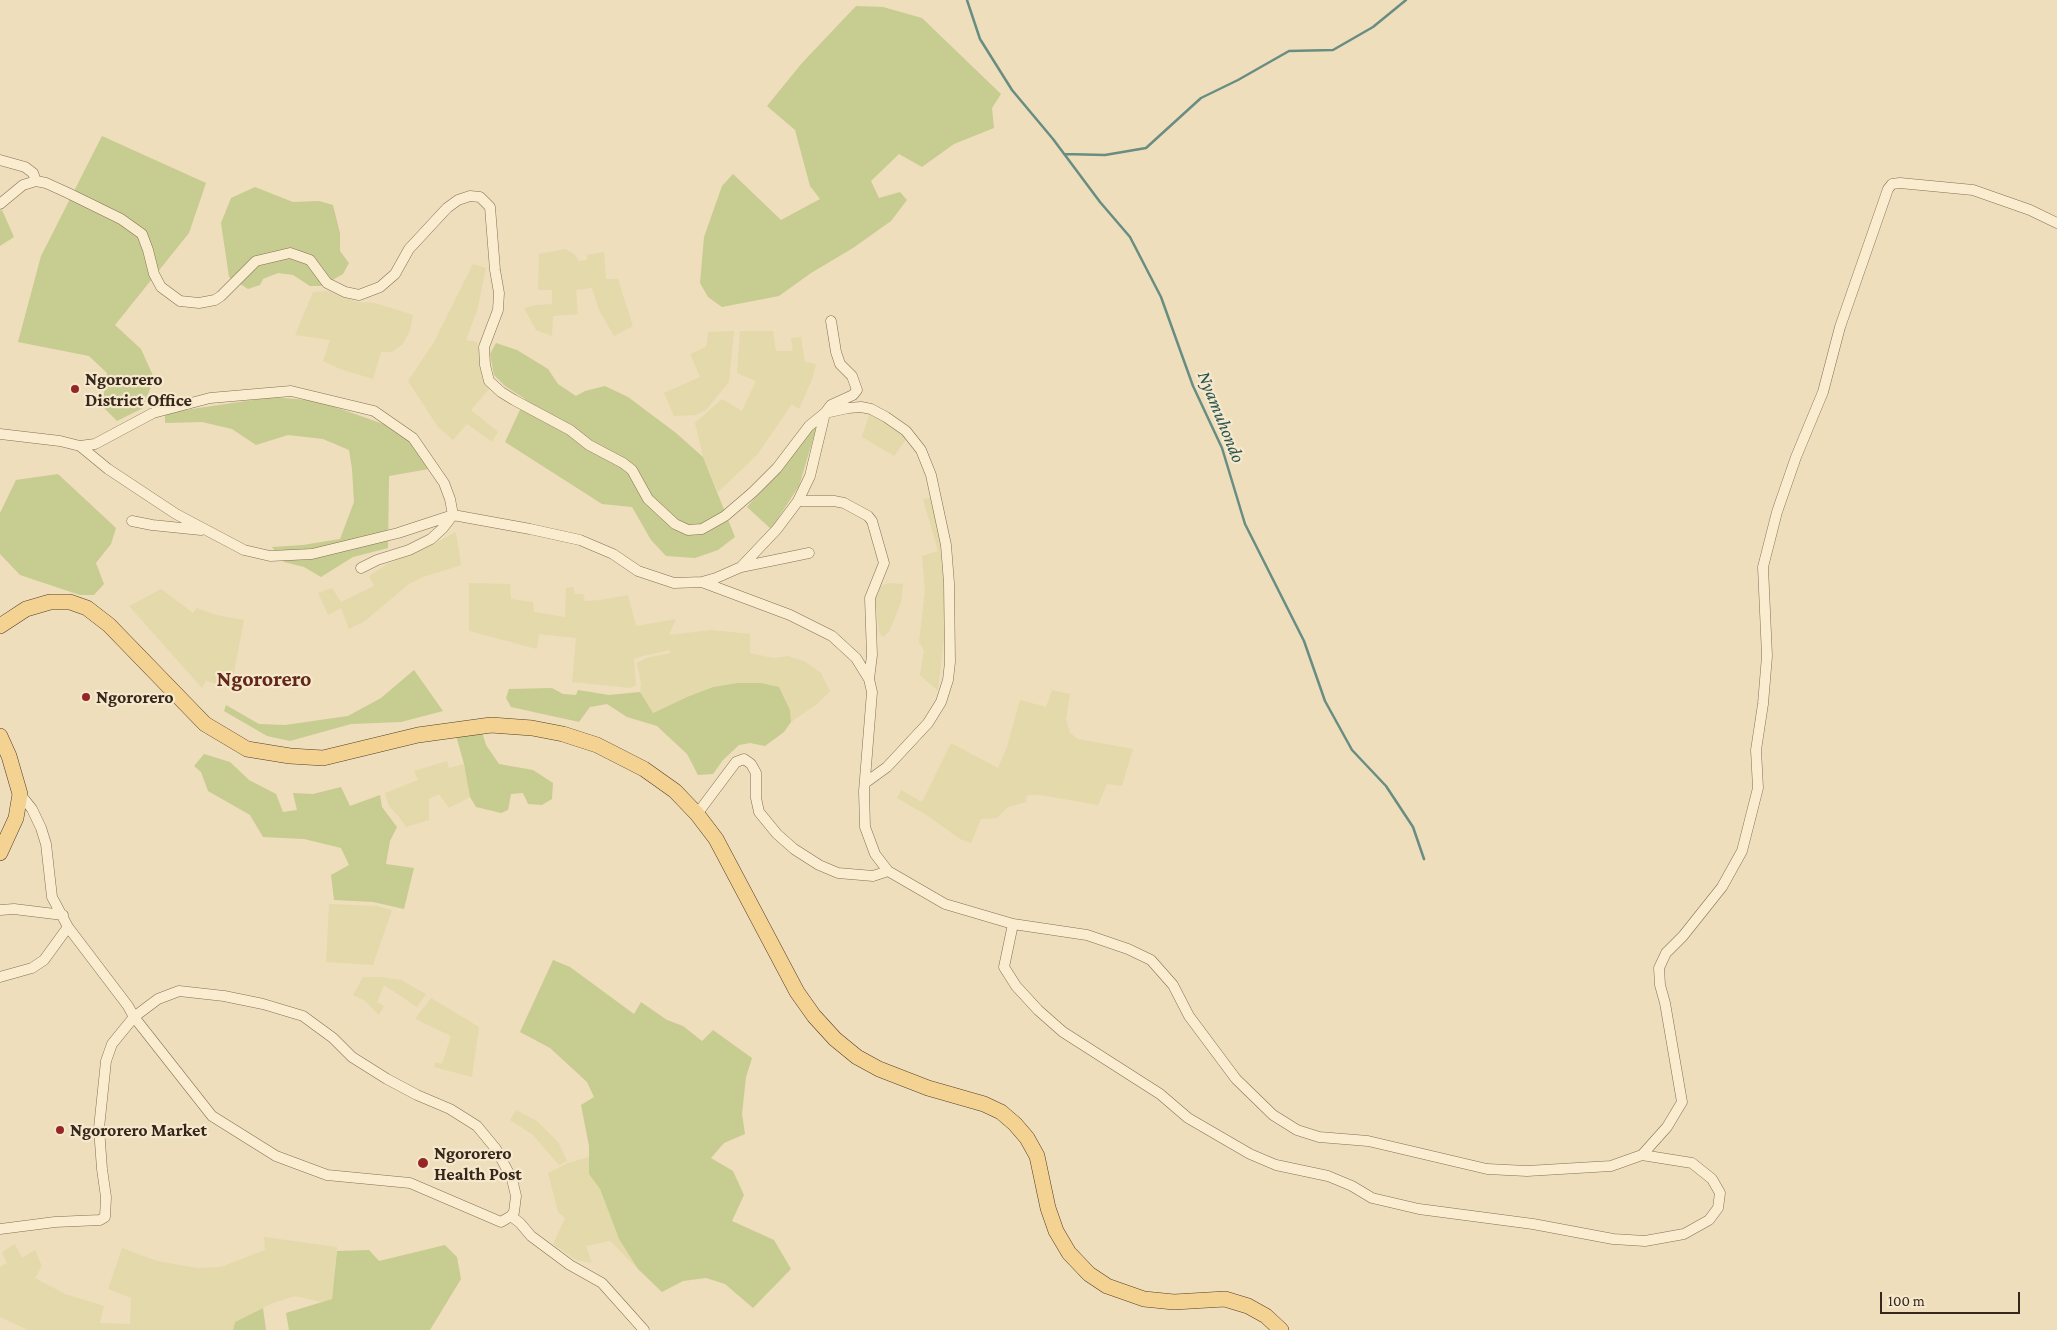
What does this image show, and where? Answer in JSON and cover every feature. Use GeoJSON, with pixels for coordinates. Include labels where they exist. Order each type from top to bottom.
{"type":"FeatureCollection","features":[{"type":"Feature","properties":{"kind":"main road"},"geometry":{"type":"LineString","coordinates":[[0,626],[26,609],[50,602],[70,602],[87,608],[109,625],[204,724],[247,749],[290,756],[323,758],[418,735],[492,725],[532,728],[563,734],[597,745],[644,769],[675,791],[697,814],[716,839],[797,992],[814,1016],[835,1039],[857,1057],[879,1069],[928,1088],[984,1104],[1001,1112],[1014,1124],[1026,1138],[1037,1156],[1048,1208],[1056,1231],[1069,1253],[1089,1274],[1107,1286],[1144,1299],[1174,1302],[1225,1299],[1248,1306],[1266,1316],[1280,1330]]}},
{"type":"Feature","properties":{"kind":"main road"},"geometry":{"type":"LineString","coordinates":[[0,736],[9,756],[20,794],[16,818],[0,853]]}},
{"type":"Feature","properties":{"kind":"street"},"geometry":{"type":"LineString","coordinates":[[0,160],[25,166],[33,173],[36,181]]}},
{"type":"Feature","properties":{"kind":"street"},"geometry":{"type":"LineString","coordinates":[[0,204],[24,184],[36,181],[46,182],[121,220],[142,234],[154,274],[161,287],[180,301],[199,303],[215,300],[221,296],[256,261],[290,253],[310,260],[327,283],[345,292],[359,295],[380,287],[395,274],[409,249],[447,208],[458,200],[470,196],[480,197],[490,207],[495,270],[499,293],[498,310],[484,348],[485,365],[489,381],[500,392],[570,430],[589,445],[624,462],[632,470],[648,499],[675,524],[688,530],[702,530],[725,516],[754,492],[776,468],[809,426],[825,413],[831,405],[853,395],[858,390],[852,376],[840,364],[831,321]]}},
{"type":"Feature","properties":{"kind":"street"},"geometry":{"type":"LineString","coordinates":[[1642,1156],[1667,1127],[1682,1102],[1665,1003],[1660,985],[1659,968],[1666,953],[1683,936],[1722,887],[1742,851],[1758,788],[1756,750],[1763,704],[1767,656],[1763,567],[1777,512],[1796,457],[1823,392],[1840,327],[1888,189],[1892,184],[1900,183],[1973,190],[2030,210],[2057,223]]}},
{"type":"Feature","properties":{"kind":"street"},"geometry":{"type":"LineString","coordinates":[[0,434],[60,441],[80,446],[95,444],[153,413],[210,398],[291,391],[374,411],[413,438],[444,483],[453,515],[431,539],[409,550],[377,560],[361,568]]}},
{"type":"Feature","properties":{"kind":"street"},"geometry":{"type":"LineString","coordinates":[[825,413],[861,407],[886,417],[906,431],[921,450],[931,474],[946,545],[950,583],[950,662],[948,680],[941,702],[928,723],[904,752],[865,783]]}},
{"type":"Feature","properties":{"kind":"street"},"geometry":{"type":"LineString","coordinates":[[741,567],[777,528],[798,501],[810,476],[825,413]]}},
{"type":"Feature","properties":{"kind":"street"},"geometry":{"type":"LineString","coordinates":[[80,446],[108,469],[176,514],[244,550],[270,556],[303,554],[398,533],[453,515],[580,540],[613,554],[638,571],[674,582],[702,582],[741,567],[809,552]]}},
{"type":"Feature","properties":{"kind":"street"},"geometry":{"type":"LineString","coordinates":[[798,501],[834,501],[868,516],[872,521],[884,563],[870,598],[872,654],[869,679]]}},
{"type":"Feature","properties":{"kind":"street"},"geometry":{"type":"LineString","coordinates":[[132,521],[204,530]]}},
{"type":"Feature","properties":{"kind":"street"},"geometry":{"type":"LineString","coordinates":[[702,582],[790,616],[832,636],[856,658],[869,679],[872,692],[865,783],[866,827],[875,854],[888,871],[945,904],[1012,924],[1087,935],[1128,949],[1150,960],[1173,985],[1189,1016],[1208,1044],[1236,1079],[1273,1115],[1298,1130],[1319,1138],[1368,1141],[1487,1169],[1527,1171],[1611,1166],[1642,1156],[1692,1163],[1712,1180],[1720,1193],[1718,1208],[1709,1220],[1684,1234],[1645,1241],[1613,1239],[1533,1224],[1419,1209],[1372,1198],[1352,1186],[1328,1176],[1276,1165],[1250,1154],[1188,1118],[1160,1094],[1063,1032],[1038,1010],[1016,986],[1004,967],[1012,924]]}},
{"type":"Feature","properties":{"kind":"street"},"geometry":{"type":"LineString","coordinates":[[697,814],[736,762],[744,759],[751,764],[756,773],[756,798],[759,812],[776,834],[794,849],[819,866],[838,872],[873,876],[888,871]]}},
{"type":"Feature","properties":{"kind":"street"},"geometry":{"type":"LineString","coordinates":[[0,1229],[55,1222],[100,1220],[105,1217],[106,1197],[99,1128],[106,1061],[112,1044],[134,1017],[158,999],[179,991],[224,996],[262,1004],[303,1016],[333,1038],[352,1057],[387,1079],[417,1095],[450,1109],[477,1126],[496,1149],[512,1179],[516,1196],[514,1212],[501,1222],[410,1183],[327,1174],[276,1156],[212,1116],[134,1017],[128,1006],[68,927],[52,897],[46,844],[41,828],[32,809],[20,794]]}},
{"type":"Feature","properties":{"kind":"street"},"geometry":{"type":"LineString","coordinates":[[0,910],[14,909],[63,915]]}},
{"type":"Feature","properties":{"kind":"street"},"geometry":{"type":"LineString","coordinates":[[0,977],[32,968],[44,960],[68,927]]}},
{"type":"Feature","properties":{"kind":"street"},"geometry":{"type":"LineString","coordinates":[[511,1216],[531,1236],[570,1265],[602,1283],[644,1330]]}},
{"type":"Feature","properties":{"kind":"shaded area"},"geometry":{"type":"Polygon","coordinates":[[[565,249],[574,254],[579,261],[587,260],[587,255],[604,252],[606,279],[618,279],[633,326],[614,336],[599,310],[592,288],[576,290],[578,314],[553,316],[552,336],[536,330],[524,308],[552,304],[552,290],[538,290],[539,254],[565,249]]]}},
{"type":"Feature","properties":{"kind":"shaded area"},"geometry":{"type":"Polygon","coordinates":[[[473,264],[486,268],[477,311],[466,340],[477,342],[482,370],[490,388],[471,410],[498,432],[492,442],[467,424],[453,440],[438,427],[408,381],[434,342],[473,264]]]}},
{"type":"Feature","properties":{"kind":"shaded area"},"geometry":{"type":"Polygon","coordinates":[[[328,291],[357,302],[375,303],[413,315],[410,331],[403,344],[392,352],[381,352],[373,379],[340,369],[323,361],[330,340],[295,335],[313,292],[328,291]]]}},
{"type":"Feature","properties":{"kind":"shaded area"},"geometry":{"type":"Polygon","coordinates":[[[734,331],[729,382],[706,410],[696,415],[674,416],[664,393],[700,377],[690,354],[706,347],[708,332],[734,331]]]}},
{"type":"Feature","properties":{"kind":"shaded area"},"geometry":{"type":"Polygon","coordinates":[[[740,331],[773,331],[776,351],[793,351],[791,338],[801,337],[805,362],[816,364],[813,377],[799,409],[792,404],[757,455],[718,492],[703,457],[695,423],[722,399],[742,411],[756,381],[737,373],[740,331]]]}},
{"type":"Feature","properties":{"kind":"shaded area"},"geometry":{"type":"Polygon","coordinates":[[[870,412],[908,437],[894,456],[862,437],[870,412]]]}},
{"type":"Feature","properties":{"kind":"shaded area"},"geometry":{"type":"Polygon","coordinates":[[[934,497],[941,540],[947,612],[938,691],[920,675],[924,650],[919,642],[925,591],[922,556],[938,551],[923,499],[934,497]]]}},
{"type":"Feature","properties":{"kind":"shaded area"},"geometry":{"type":"Polygon","coordinates":[[[456,532],[461,565],[423,577],[409,584],[365,621],[349,629],[341,608],[328,615],[318,593],[332,588],[341,602],[374,586],[369,576],[387,564],[423,549],[456,532]]]}},
{"type":"Feature","properties":{"kind":"shaded area"},"geometry":{"type":"Polygon","coordinates":[[[469,583],[510,584],[511,599],[533,602],[534,612],[565,617],[566,588],[573,587],[575,594],[583,594],[585,601],[628,595],[636,626],[676,619],[669,635],[711,630],[750,634],[750,653],[773,658],[788,656],[804,661],[821,673],[830,691],[817,704],[791,722],[790,710],[779,687],[761,683],[737,683],[713,687],[652,713],[640,692],[641,684],[637,663],[646,658],[670,653],[670,650],[634,659],[636,685],[631,688],[572,682],[576,638],[539,634],[537,649],[469,631],[469,583]]]}},
{"type":"Feature","properties":{"kind":"shaded area"},"geometry":{"type":"Polygon","coordinates":[[[888,583],[903,584],[901,603],[889,632],[883,637],[879,632],[875,600],[881,586],[888,583]]]}},
{"type":"Feature","properties":{"kind":"shaded area"},"geometry":{"type":"Polygon","coordinates":[[[161,589],[193,613],[197,608],[216,615],[244,620],[231,688],[206,681],[202,688],[129,606],[161,589]]]}},
{"type":"Feature","properties":{"kind":"shaded area"},"geometry":{"type":"Polygon","coordinates":[[[1052,690],[1070,694],[1066,719],[1070,733],[1078,739],[1133,749],[1122,786],[1107,784],[1098,805],[1040,795],[1027,795],[1026,802],[1008,807],[997,818],[981,819],[971,843],[960,839],[928,816],[897,798],[901,790],[922,802],[951,743],[998,768],[1007,747],[1020,700],[1046,707],[1052,690]]]}},
{"type":"Feature","properties":{"kind":"shaded area"},"geometry":{"type":"Polygon","coordinates":[[[447,761],[449,768],[464,764],[470,797],[449,808],[439,794],[429,799],[429,820],[406,827],[389,806],[385,793],[418,780],[414,771],[447,761]]]}},
{"type":"Feature","properties":{"kind":"shaded area"},"geometry":{"type":"Polygon","coordinates":[[[329,904],[377,906],[392,910],[373,965],[326,962],[329,904]]]}},
{"type":"Feature","properties":{"kind":"shaded area"},"geometry":{"type":"Polygon","coordinates":[[[363,977],[401,980],[426,994],[417,1007],[384,985],[377,1002],[384,1006],[379,1015],[365,1001],[353,995],[363,977]]]}},
{"type":"Feature","properties":{"kind":"shaded area"},"geometry":{"type":"Polygon","coordinates":[[[431,998],[479,1027],[472,1077],[434,1067],[435,1062],[442,1064],[451,1036],[415,1019],[431,998]]]}},
{"type":"Feature","properties":{"kind":"shaded area"},"geometry":{"type":"Polygon","coordinates":[[[516,1110],[537,1121],[558,1142],[567,1161],[559,1165],[533,1135],[510,1120],[516,1110]]]}},
{"type":"Feature","properties":{"kind":"shaded area"},"geometry":{"type":"Polygon","coordinates":[[[589,1157],[590,1174],[600,1189],[619,1239],[638,1269],[610,1241],[586,1246],[592,1263],[576,1260],[553,1244],[565,1218],[558,1212],[548,1173],[568,1163],[589,1157]]]}},
{"type":"Feature","properties":{"kind":"shaded area"},"geometry":{"type":"Polygon","coordinates":[[[264,1237],[337,1247],[332,1299],[321,1302],[295,1296],[273,1303],[235,1322],[233,1330],[28,1330],[0,1317],[0,1267],[7,1263],[2,1252],[15,1244],[22,1258],[35,1250],[42,1266],[35,1278],[65,1294],[104,1306],[100,1323],[130,1324],[131,1298],[108,1289],[122,1248],[157,1261],[197,1268],[221,1267],[265,1250],[264,1237]]]}},
{"type":"Feature","properties":{"kind":"green space"},"geometry":{"type":"Polygon","coordinates":[[[856,6],[883,7],[922,18],[1001,94],[992,108],[994,128],[954,144],[922,167],[899,154],[871,181],[879,198],[900,192],[907,200],[891,221],[779,296],[722,307],[708,297],[700,283],[704,237],[722,186],[733,174],[781,220],[820,199],[810,186],[795,130],[767,106],[802,63],[856,6]]]}},
{"type":"Feature","properties":{"kind":"green space"},"geometry":{"type":"Polygon","coordinates":[[[102,136],[206,183],[189,233],[115,325],[141,349],[154,378],[143,408],[117,421],[102,406],[107,373],[89,356],[18,342],[41,256],[102,136]]]}},
{"type":"Feature","properties":{"kind":"green space"},"geometry":{"type":"Polygon","coordinates":[[[255,187],[293,202],[319,201],[333,205],[340,233],[340,251],[349,263],[343,274],[322,286],[310,286],[293,275],[278,273],[263,279],[260,285],[248,289],[229,277],[221,223],[231,198],[255,187]]]}},
{"type":"Feature","properties":{"kind":"green space"},"geometry":{"type":"Polygon","coordinates":[[[2,210],[14,237],[0,246],[0,211],[2,210]]]}},
{"type":"Feature","properties":{"kind":"green space"},"geometry":{"type":"Polygon","coordinates":[[[496,343],[517,350],[548,369],[558,384],[576,396],[585,391],[605,386],[628,397],[676,433],[703,457],[735,537],[718,550],[695,558],[666,556],[651,540],[632,507],[602,504],[505,442],[525,399],[505,386],[494,375],[490,354],[496,343]]]}},
{"type":"Feature","properties":{"kind":"green space"},"geometry":{"type":"Polygon","coordinates":[[[273,397],[318,401],[389,426],[410,442],[429,469],[389,476],[388,548],[353,557],[321,577],[304,567],[284,562],[272,547],[303,545],[340,539],[354,502],[349,450],[323,439],[288,435],[256,445],[232,429],[202,422],[165,423],[165,413],[273,397]]]}},
{"type":"Feature","properties":{"kind":"green space"},"geometry":{"type":"Polygon","coordinates":[[[814,428],[816,429],[799,486],[771,529],[747,507],[778,471],[806,433],[814,428]]]}},
{"type":"Feature","properties":{"kind":"green space"},"geometry":{"type":"Polygon","coordinates":[[[58,474],[116,528],[111,544],[96,563],[104,584],[94,595],[80,595],[20,575],[0,554],[0,513],[16,480],[58,474]]]}},
{"type":"Feature","properties":{"kind":"green space"},"geometry":{"type":"Polygon","coordinates":[[[414,670],[443,711],[401,722],[351,724],[290,741],[267,736],[224,711],[226,705],[259,724],[285,725],[348,716],[381,698],[414,670]]]}},
{"type":"Feature","properties":{"kind":"green space"},"geometry":{"type":"Polygon","coordinates":[[[737,683],[761,683],[779,687],[790,710],[791,722],[784,732],[765,746],[750,743],[739,745],[723,760],[713,774],[698,775],[687,754],[657,726],[627,717],[607,704],[590,707],[579,722],[511,707],[506,698],[509,689],[552,688],[563,694],[576,695],[578,690],[609,695],[640,692],[653,713],[713,687],[737,683]]]}},
{"type":"Feature","properties":{"kind":"green space"},"geometry":{"type":"Polygon","coordinates":[[[455,732],[482,732],[486,745],[499,764],[533,770],[553,783],[552,799],[542,805],[528,804],[523,793],[511,794],[508,810],[501,813],[476,807],[470,797],[464,764],[455,732]]]}},
{"type":"Feature","properties":{"kind":"green space"},"geometry":{"type":"Polygon","coordinates":[[[204,754],[230,762],[249,780],[276,794],[283,812],[297,810],[293,793],[313,794],[341,787],[350,806],[380,795],[382,807],[397,827],[390,841],[386,864],[414,868],[404,909],[373,902],[334,900],[331,875],[349,865],[341,848],[304,839],[263,837],[250,815],[208,791],[201,772],[194,766],[204,754]]]}},
{"type":"Feature","properties":{"kind":"green space"},"geometry":{"type":"Polygon","coordinates":[[[553,960],[570,967],[634,1014],[641,1002],[667,1020],[683,1026],[702,1041],[713,1030],[752,1058],[746,1077],[742,1114],[745,1134],[724,1143],[711,1158],[733,1171],[744,1195],[732,1221],[774,1240],[791,1269],[753,1308],[725,1284],[706,1278],[683,1281],[662,1292],[638,1269],[619,1239],[600,1189],[589,1174],[589,1146],[581,1105],[594,1097],[587,1082],[550,1048],[520,1032],[553,960]]]}},
{"type":"Feature","properties":{"kind":"green space"},"geometry":{"type":"Polygon","coordinates":[[[445,1245],[457,1257],[461,1279],[430,1330],[289,1330],[286,1313],[332,1299],[337,1251],[369,1250],[379,1261],[445,1245]]]}},
{"type":"Feature","properties":{"kind":"green space"},"geometry":{"type":"Polygon","coordinates":[[[263,1308],[266,1330],[233,1330],[235,1322],[263,1308]]]}},
{"type":"Feature","properties":{"kind":"waterway","name":"Nyamuhondo"},"geometry":{"type":"LineString","coordinates":[[967,0],[980,39],[1012,90],[1130,237],[1161,297],[1193,386],[1222,448],[1245,524],[1304,641],[1325,701],[1352,750],[1386,786],[1413,827],[1424,859]]}},
{"type":"Feature","properties":{"kind":"waterway"},"geometry":{"type":"LineString","coordinates":[[1064,154],[1105,155],[1146,148],[1201,98],[1238,80],[1289,51],[1333,50],[1373,27],[1406,0]]}},
{"type":"Feature","properties":{"kind":"place","name":"Ngororero District Office"},"geometry":{"type":"Point","coordinates":[75,389]}},
{"type":"Feature","properties":{"kind":"place","name":"Ngororero"},"geometry":{"type":"Point","coordinates":[86,697]}},
{"type":"Feature","properties":{"kind":"place","name":"Ngororero Market"},"geometry":{"type":"Point","coordinates":[60,1130]}},
{"type":"Feature","properties":{"kind":"place","name":"Ngororero Health Post"},"geometry":{"type":"Point","coordinates":[423,1163]}},
{"type":"Feature","properties":{"kind":"district","name":"Ngororero"},"geometry":{"type":"Point","coordinates":[264,679]}}]}
